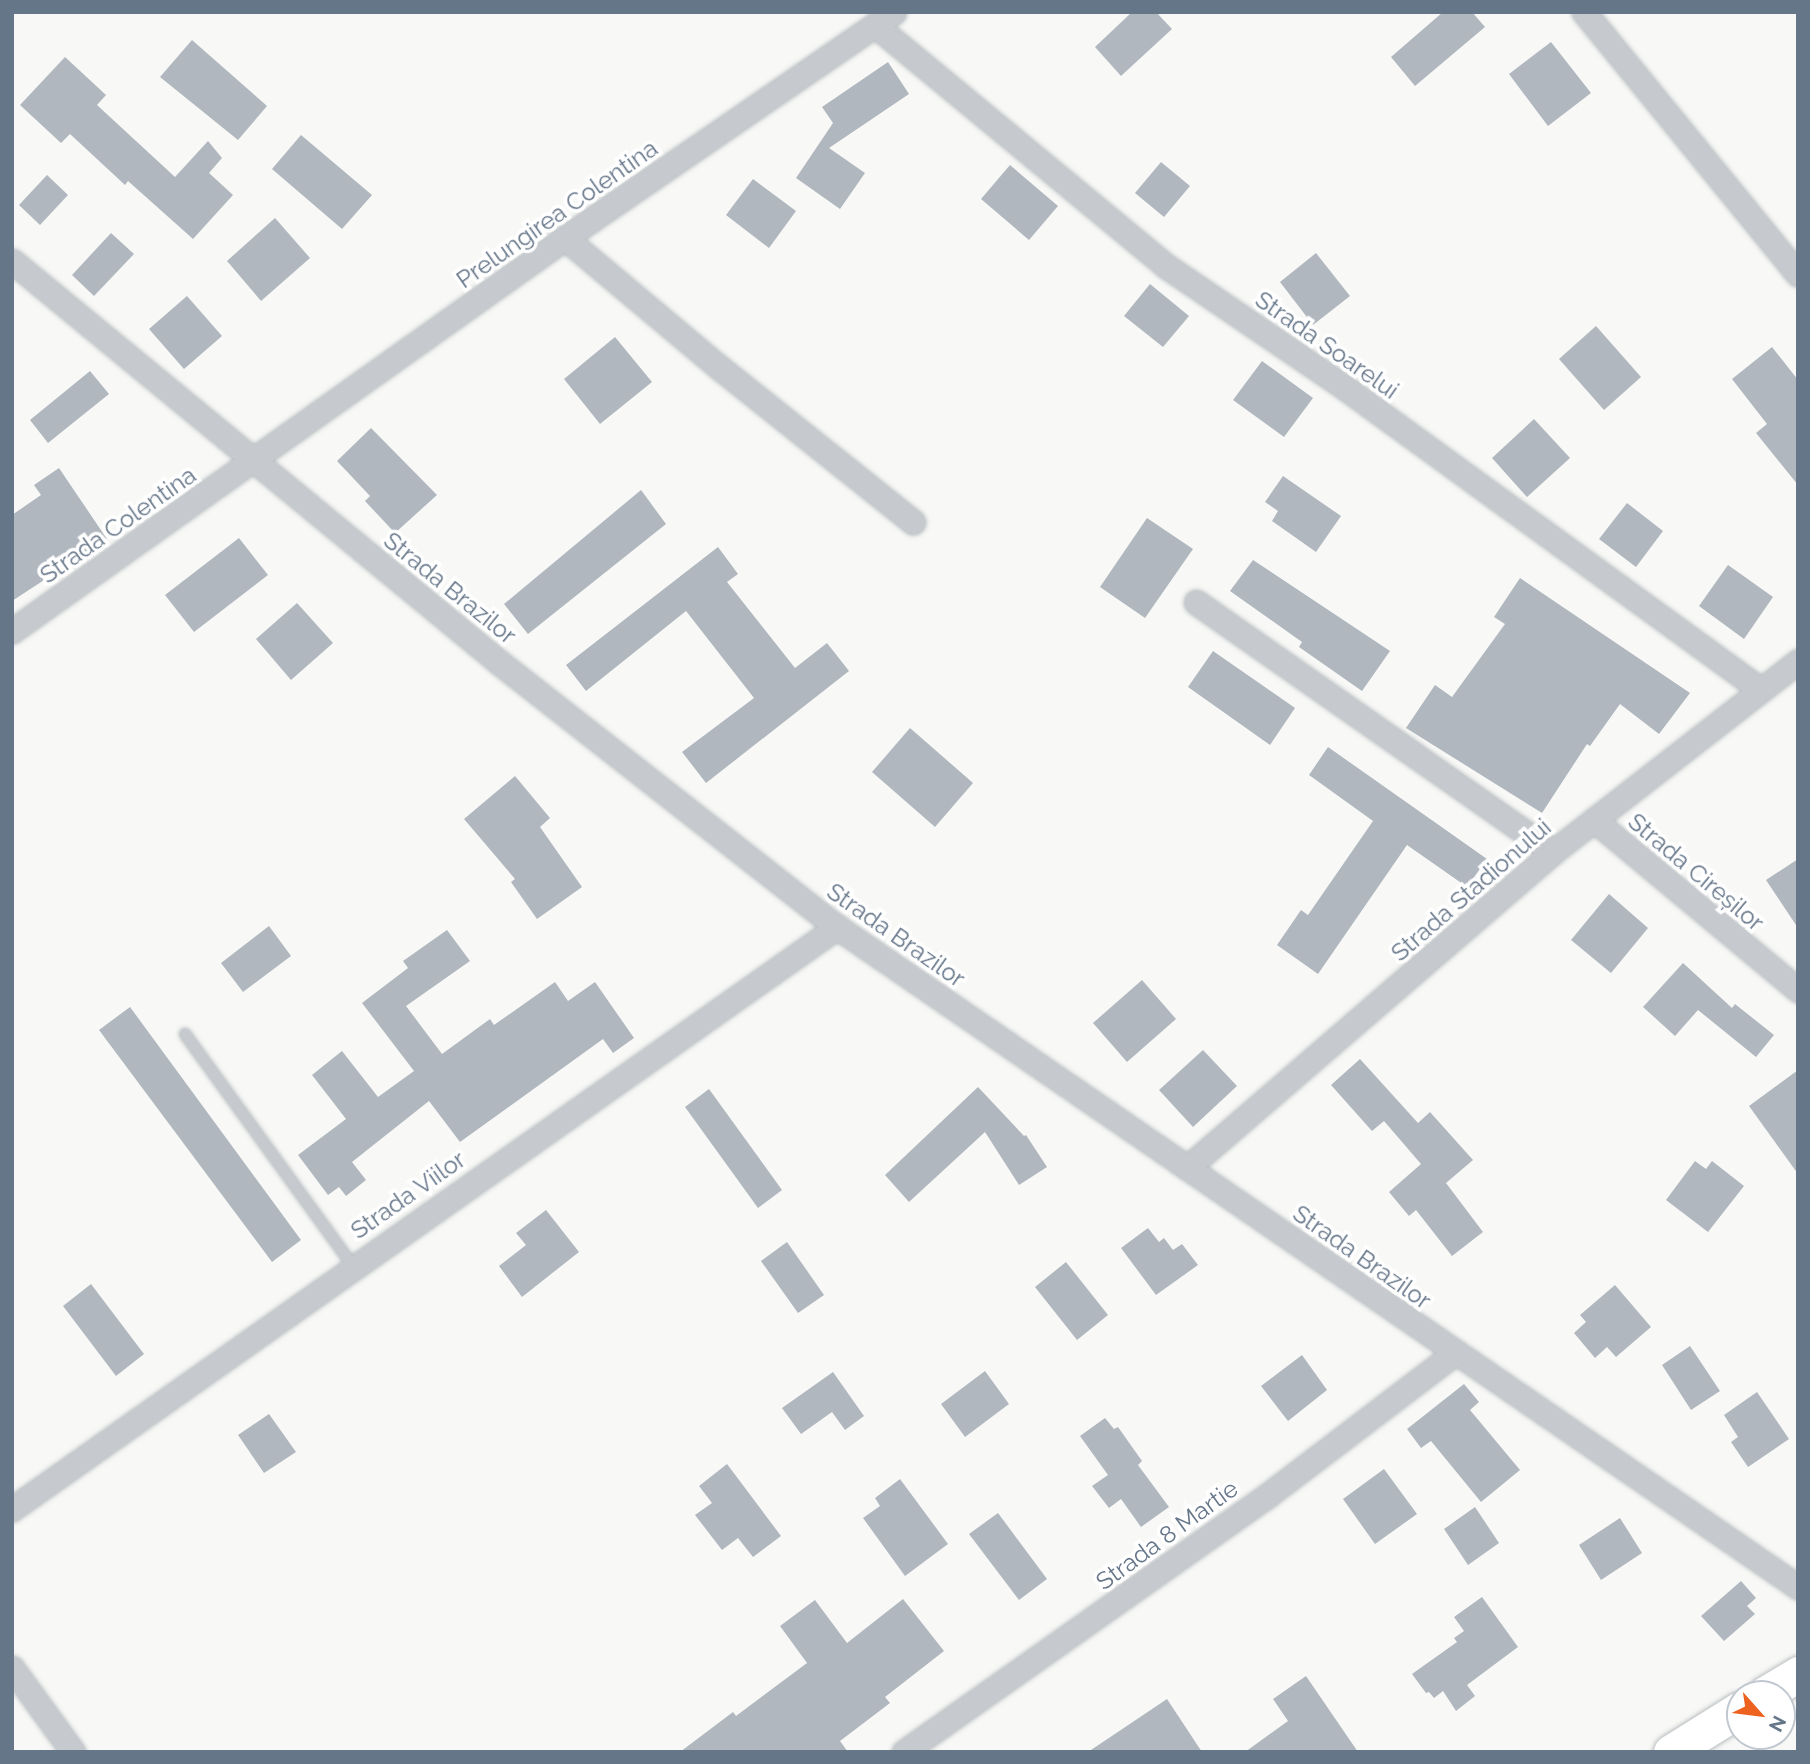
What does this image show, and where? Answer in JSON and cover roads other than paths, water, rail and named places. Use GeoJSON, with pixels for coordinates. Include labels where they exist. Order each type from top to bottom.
{"type":"FeatureCollection","features":[{"type":"Feature","properties":{"kind":"main road"},"geometry":{"type":"LineString","coordinates":[[1671,1752],[1726,1718]]}},
{"type":"Feature","properties":{"kind":"street"},"geometry":{"type":"LineString","coordinates":[[1584,12],[1798,274]]}},
{"type":"Feature","properties":{"kind":"street","name":"Prelungirea Colentina"},"geometry":{"type":"LineString","coordinates":[[253,462],[565,238],[885,19]]}},
{"type":"Feature","properties":{"kind":"street","name":"Strada Soarelui"},"geometry":{"type":"LineString","coordinates":[[885,19],[1166,266],[1343,387],[1761,690]]}},
{"type":"Feature","properties":{"kind":"street"},"geometry":{"type":"LineString","coordinates":[[565,238],[913,522]]}},
{"type":"Feature","properties":{"kind":"street","name":"Strada Brazilor"},"geometry":{"type":"LineString","coordinates":[[12,261],[500,663],[836,927],[1798,1587]]}},
{"type":"Feature","properties":{"kind":"street","name":"Strada Colentina"},"geometry":{"type":"LineString","coordinates":[[12,631],[253,462]]}},
{"type":"Feature","properties":{"kind":"street"},"geometry":{"type":"LineString","coordinates":[[1196,602],[1553,852]]}},
{"type":"Feature","properties":{"kind":"street","name":"Strada Stadionului"},"geometry":{"type":"LineString","coordinates":[[1187,1168],[1553,852],[1798,661]]}},
{"type":"Feature","properties":{"kind":"street","name":"Strada Cireșilor"},"geometry":{"type":"LineString","coordinates":[[1594,820],[1798,990]]}},
{"type":"Feature","properties":{"kind":"street","name":"Strada Viilor"},"geometry":{"type":"LineString","coordinates":[[12,1509],[836,927]]}},
{"type":"Feature","properties":{"kind":"street","name":"Strada 8 Martie"},"geometry":{"type":"LineString","coordinates":[[904,1752],[1267,1496],[1455,1353]]}},
{"type":"Feature","properties":{"kind":"street"},"geometry":{"type":"LineString","coordinates":[[12,1668],[73,1752]]}},
{"type":"Feature","properties":{"kind":"lane"},"geometry":{"type":"LineString","coordinates":[[185,1034],[353,1266]]}}]}
